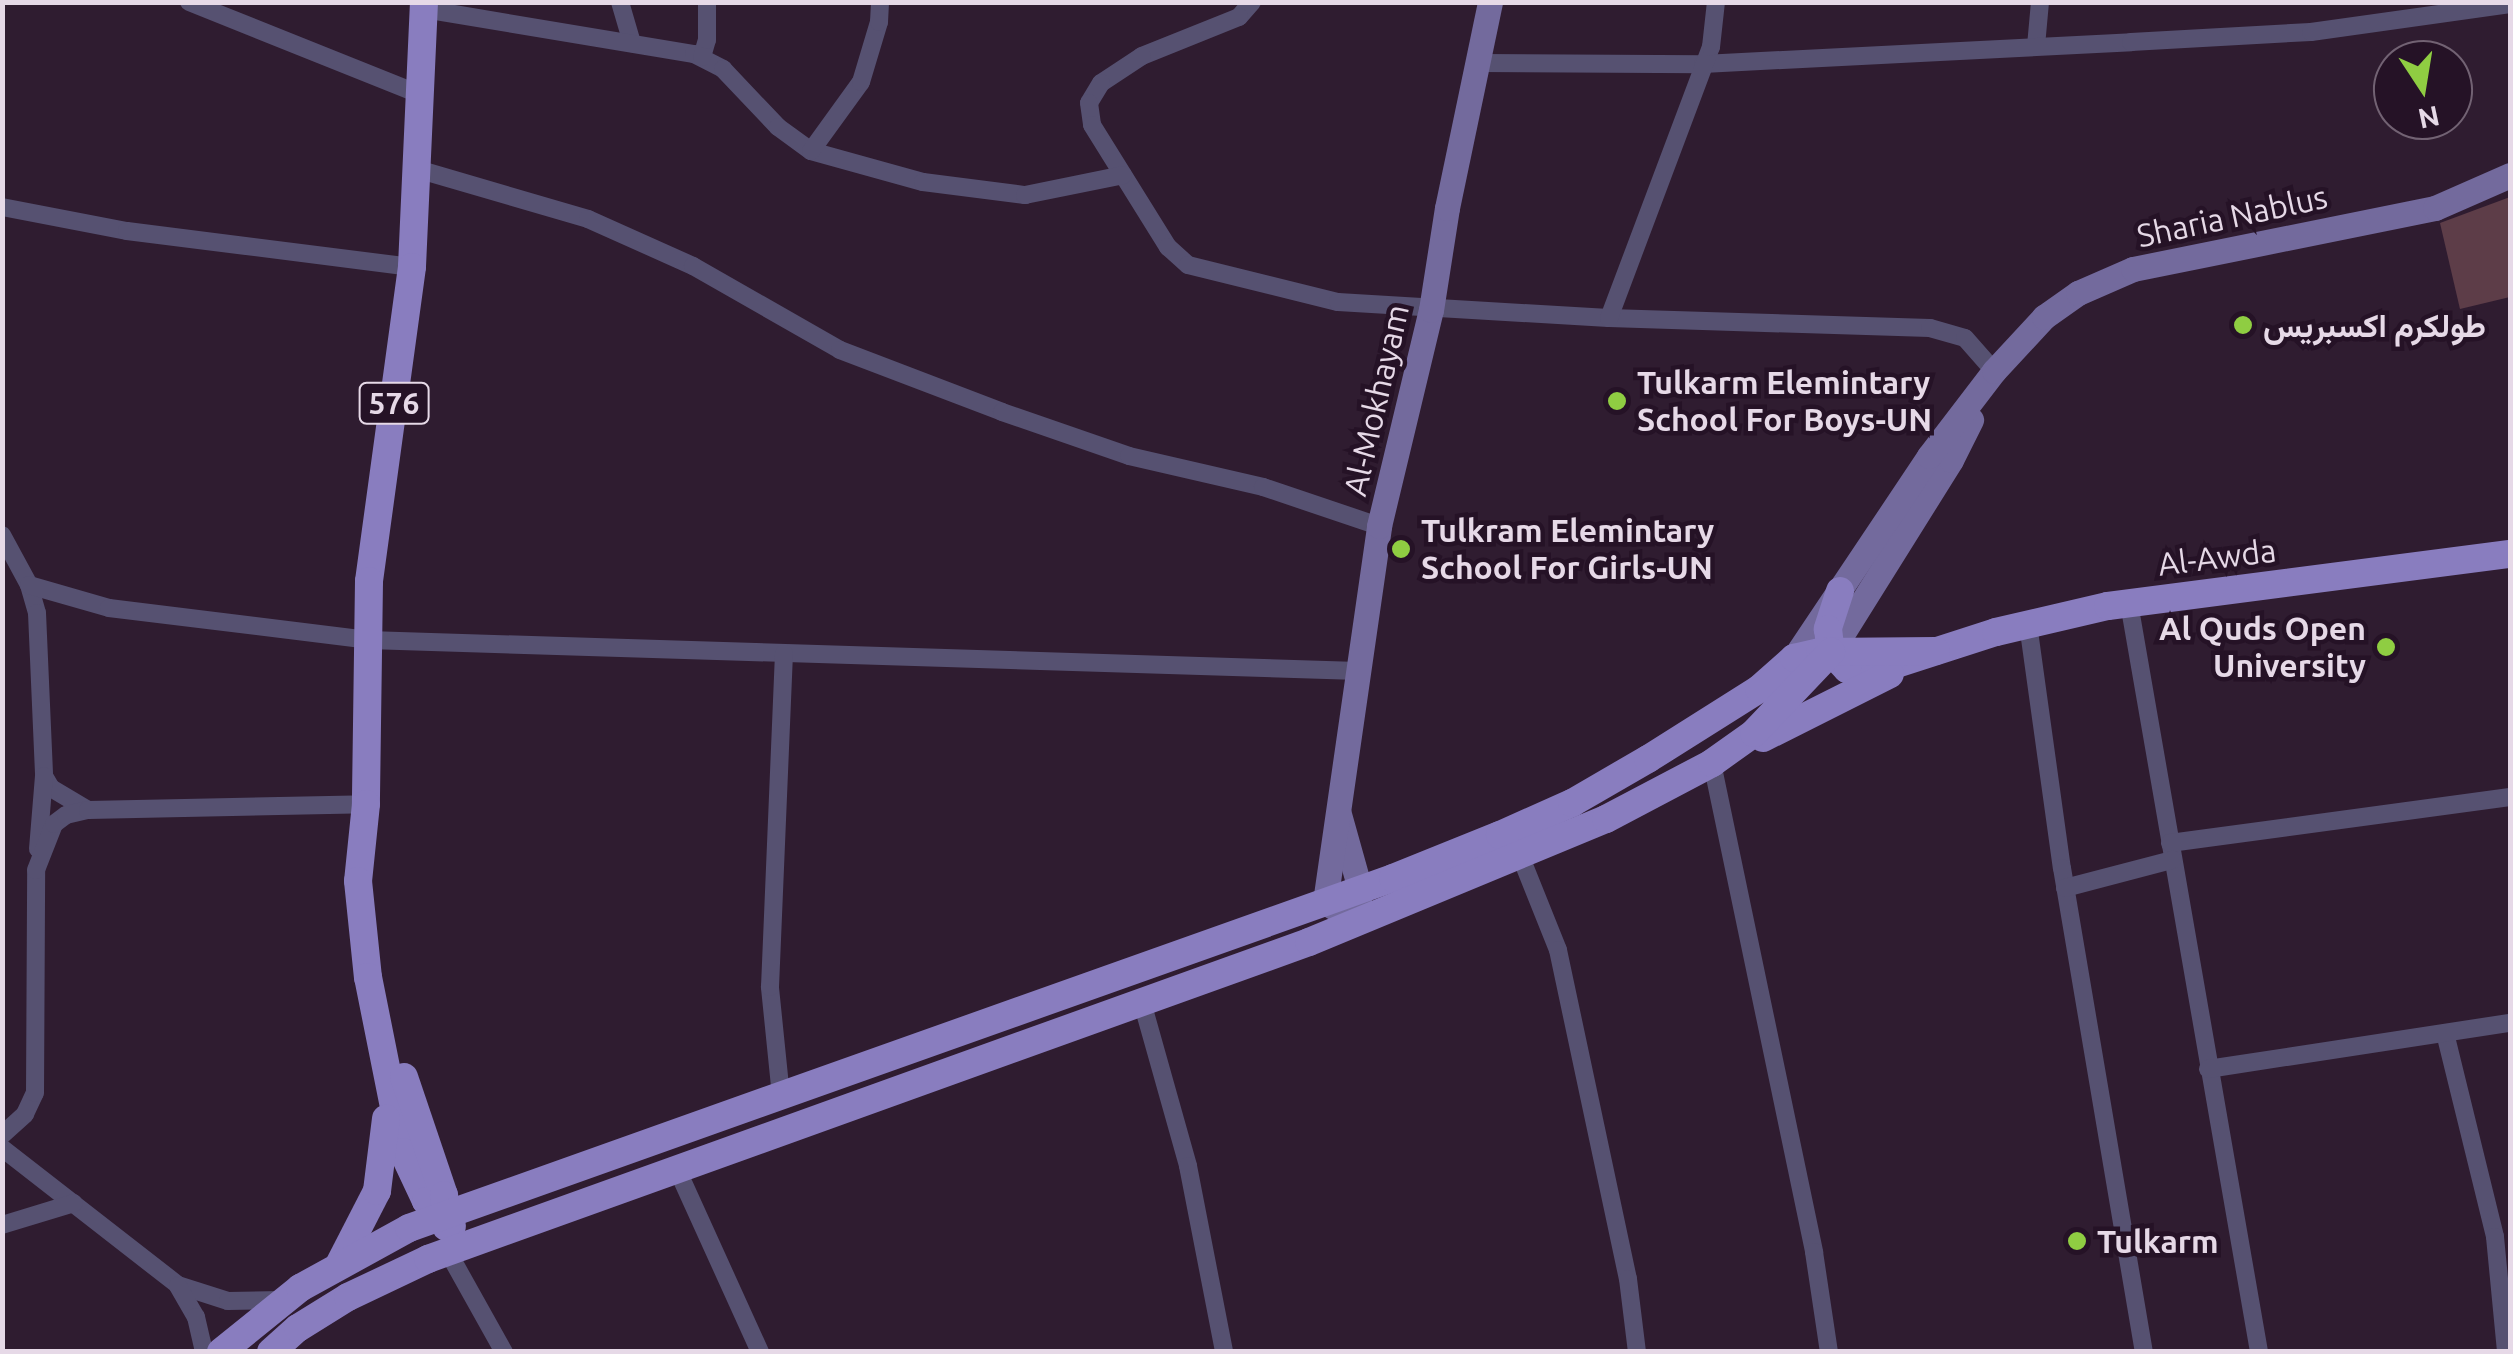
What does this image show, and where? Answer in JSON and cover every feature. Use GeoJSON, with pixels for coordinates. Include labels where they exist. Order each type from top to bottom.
{"type":"FeatureCollection","features":[{"type":"Feature","properties":{"kind":"main road","name":"576"},"geometry":{"type":"LineString","coordinates":[[366,804],[374,521],[412,267],[424,6]]}},
{"type":"Feature","properties":{"kind":"main road","name":"Al-Awda"},"geometry":{"type":"LineString","coordinates":[[1936,651],[2028,624],[2130,603],[2510,554]]}},
{"type":"Feature","properties":{"kind":"main road"},"geometry":{"type":"LineString","coordinates":[[1840,590],[1828,629],[1831,652],[1847,669],[1875,671],[1936,651]]}},
{"type":"Feature","properties":{"kind":"main road"},"geometry":{"type":"LineString","coordinates":[[271,1352],[298,1328],[348,1297],[448,1252],[1357,922],[1606,818],[1936,651]]}},
{"type":"Feature","properties":{"kind":"main road"},"geometry":{"type":"LineString","coordinates":[[221,1352],[283,1300],[340,1263],[528,1184],[1360,889],[1572,803],[1742,700],[1794,658],[1831,652]]}},
{"type":"Feature","properties":{"kind":"main road"},"geometry":{"type":"LineString","coordinates":[[1712,763],[1790,701],[1831,652]]}},
{"type":"Feature","properties":{"kind":"main road"},"geometry":{"type":"LineString","coordinates":[[366,804],[358,881],[389,1093],[403,1152],[416,1185],[445,1218],[487,1237]]}},
{"type":"Feature","properties":{"kind":"main road"},"geometry":{"type":"LineString","coordinates":[[366,804],[394,1027],[411,1106],[435,1171],[445,1218],[436,1242],[412,1267]]}},
{"type":"Feature","properties":{"kind":"main road"},"geometry":{"type":"LineString","coordinates":[[340,1263],[377,1191],[389,1093]]}},
{"type":"Feature","properties":{"kind":"main road"},"geometry":{"type":"LineString","coordinates":[[435,1171],[474,1185],[528,1184]]}},
{"type":"Feature","properties":{"kind":"street"},"geometry":{"type":"LineString","coordinates":[[189,2],[419,94]]}},
{"type":"Feature","properties":{"kind":"street"},"geometry":{"type":"LineString","coordinates":[[620,2],[632,44]]}},
{"type":"Feature","properties":{"kind":"street"},"geometry":{"type":"LineString","coordinates":[[702,57],[707,40],[707,2]]}},
{"type":"Feature","properties":{"kind":"street"},"geometry":{"type":"LineString","coordinates":[[812,151],[861,82],[879,22],[880,2]]}},
{"type":"Feature","properties":{"kind":"street"},"geometry":{"type":"LineString","coordinates":[[1252,2],[1239,17],[1142,56],[1093,92],[1088,114],[1092,124],[1168,247],[1188,265],[1338,302],[1431,310],[1930,328],[1965,338],[1994,370]]}},
{"type":"Feature","properties":{"kind":"street","name":"Al-Mokhayam"},"geometry":{"type":"LineString","coordinates":[[1324,902],[1379,526],[1431,310],[1447,208],[1490,2]]}},
{"type":"Feature","properties":{"kind":"street"},"geometry":{"type":"LineString","coordinates":[[1609,318],[1707,55],[1716,2]]}},
{"type":"Feature","properties":{"kind":"street"},"geometry":{"type":"LineString","coordinates":[[2036,46],[2040,2]]}},
{"type":"Feature","properties":{"kind":"street"},"geometry":{"type":"LineString","coordinates":[[1480,63],[1707,55],[1726,62],[2310,32],[2510,4]]}},
{"type":"Feature","properties":{"kind":"street"},"geometry":{"type":"LineString","coordinates":[[424,6],[702,57],[723,69],[778,127],[812,151],[923,182],[1025,195],[1123,175]]}},
{"type":"Feature","properties":{"kind":"street"},"geometry":{"type":"LineString","coordinates":[[417,169],[588,219],[693,266],[840,350],[1002,412],[1129,456],[1262,487],[1379,526]]}},
{"type":"Feature","properties":{"kind":"street","name":"Sharia Nablus"},"geometry":{"type":"LineString","coordinates":[[1994,370],[2044,317],[2104,279],[2133,268],[2435,208],[2510,175]]}},
{"type":"Feature","properties":{"kind":"street"},"geometry":{"type":"LineString","coordinates":[[2,207],[127,232],[412,267]]}},
{"type":"Feature","properties":{"kind":"street"},"geometry":{"type":"LineString","coordinates":[[1794,658],[1929,456],[1994,370]]}},
{"type":"Feature","properties":{"kind":"street"},"geometry":{"type":"LineString","coordinates":[[1831,652],[1951,460],[1994,370]]}},
{"type":"Feature","properties":{"kind":"street"},"geometry":{"type":"LineString","coordinates":[[2,535],[30,584],[37,613],[44,776],[36,870],[35,1093],[25,1114],[2,1135]]}},
{"type":"Feature","properties":{"kind":"street"},"geometry":{"type":"LineString","coordinates":[[30,584],[109,608],[368,640],[1359,671]]}},
{"type":"Feature","properties":{"kind":"street"},"geometry":{"type":"LineString","coordinates":[[2130,603],[2259,1352]]}},
{"type":"Feature","properties":{"kind":"street"},"geometry":{"type":"LineString","coordinates":[[2028,624],[2066,888],[2144,1352]]}},
{"type":"Feature","properties":{"kind":"street"},"geometry":{"type":"LineString","coordinates":[[781,1096],[770,987],[784,653]]}},
{"type":"Feature","properties":{"kind":"street"},"geometry":{"type":"LineString","coordinates":[[1712,763],[1814,1252],[1829,1352]]}},
{"type":"Feature","properties":{"kind":"street"},"geometry":{"type":"LineString","coordinates":[[44,776],[51,788],[88,810]]}},
{"type":"Feature","properties":{"kind":"street"},"geometry":{"type":"LineString","coordinates":[[2066,888],[2171,851],[2510,797]]}},
{"type":"Feature","properties":{"kind":"street"},"geometry":{"type":"LineString","coordinates":[[36,870],[54,824],[66,815],[88,810],[366,804]]}},
{"type":"Feature","properties":{"kind":"street"},"geometry":{"type":"LineString","coordinates":[[1324,902],[1357,922],[1360,889],[1339,814]]}},
{"type":"Feature","properties":{"kind":"street"},"geometry":{"type":"LineString","coordinates":[[1520,854],[1558,950],[1628,1280],[1638,1352]]}},
{"type":"Feature","properties":{"kind":"street"},"geometry":{"type":"LineString","coordinates":[[1142,1002],[1188,1166],[1224,1352]]}},
{"type":"Feature","properties":{"kind":"street"},"geometry":{"type":"LineString","coordinates":[[2208,1069],[2510,1023]]}},
{"type":"Feature","properties":{"kind":"street"},"geometry":{"type":"LineString","coordinates":[[2445,1033],[2495,1238],[2506,1352]]}},
{"type":"Feature","properties":{"kind":"street"},"geometry":{"type":"LineString","coordinates":[[2,1148],[178,1285],[228,1300],[283,1300]]}},
{"type":"Feature","properties":{"kind":"street"},"geometry":{"type":"LineString","coordinates":[[677,1169],[760,1352]]}},
{"type":"Feature","properties":{"kind":"street"},"geometry":{"type":"LineString","coordinates":[[2,1225],[74,1203]]}},
{"type":"Feature","properties":{"kind":"street"},"geometry":{"type":"LineString","coordinates":[[448,1252],[504,1352]]}},
{"type":"Feature","properties":{"kind":"street"},"geometry":{"type":"LineString","coordinates":[[178,1285],[196,1317],[204,1352]]}},
{"type":"Feature","properties":{"kind":"building"},"geometry":{"type":"Polygon","coordinates":[[[2510,197],[2510,297],[2460,309],[2440,223],[2510,197]]]}},
{"type":"Feature","properties":{"kind":"place","name":"طولكرم اكسبريس"},"geometry":{"type":"Point","coordinates":[2243,325]}},
{"type":"Feature","properties":{"kind":"place","name":"Tulkarm Elemintary School For Boys-UN"},"geometry":{"type":"Point","coordinates":[1617,401]}},
{"type":"Feature","properties":{"kind":"place","name":"Tulkram Elemintary School For Girls-UN"},"geometry":{"type":"Point","coordinates":[1401,549]}},
{"type":"Feature","properties":{"kind":"place","name":"Al Quds Open University"},"geometry":{"type":"Point","coordinates":[2386,647]}},
{"type":"Feature","properties":{"kind":"place","name":"Tulkarm"},"geometry":{"type":"Point","coordinates":[2077,1241]}}]}
